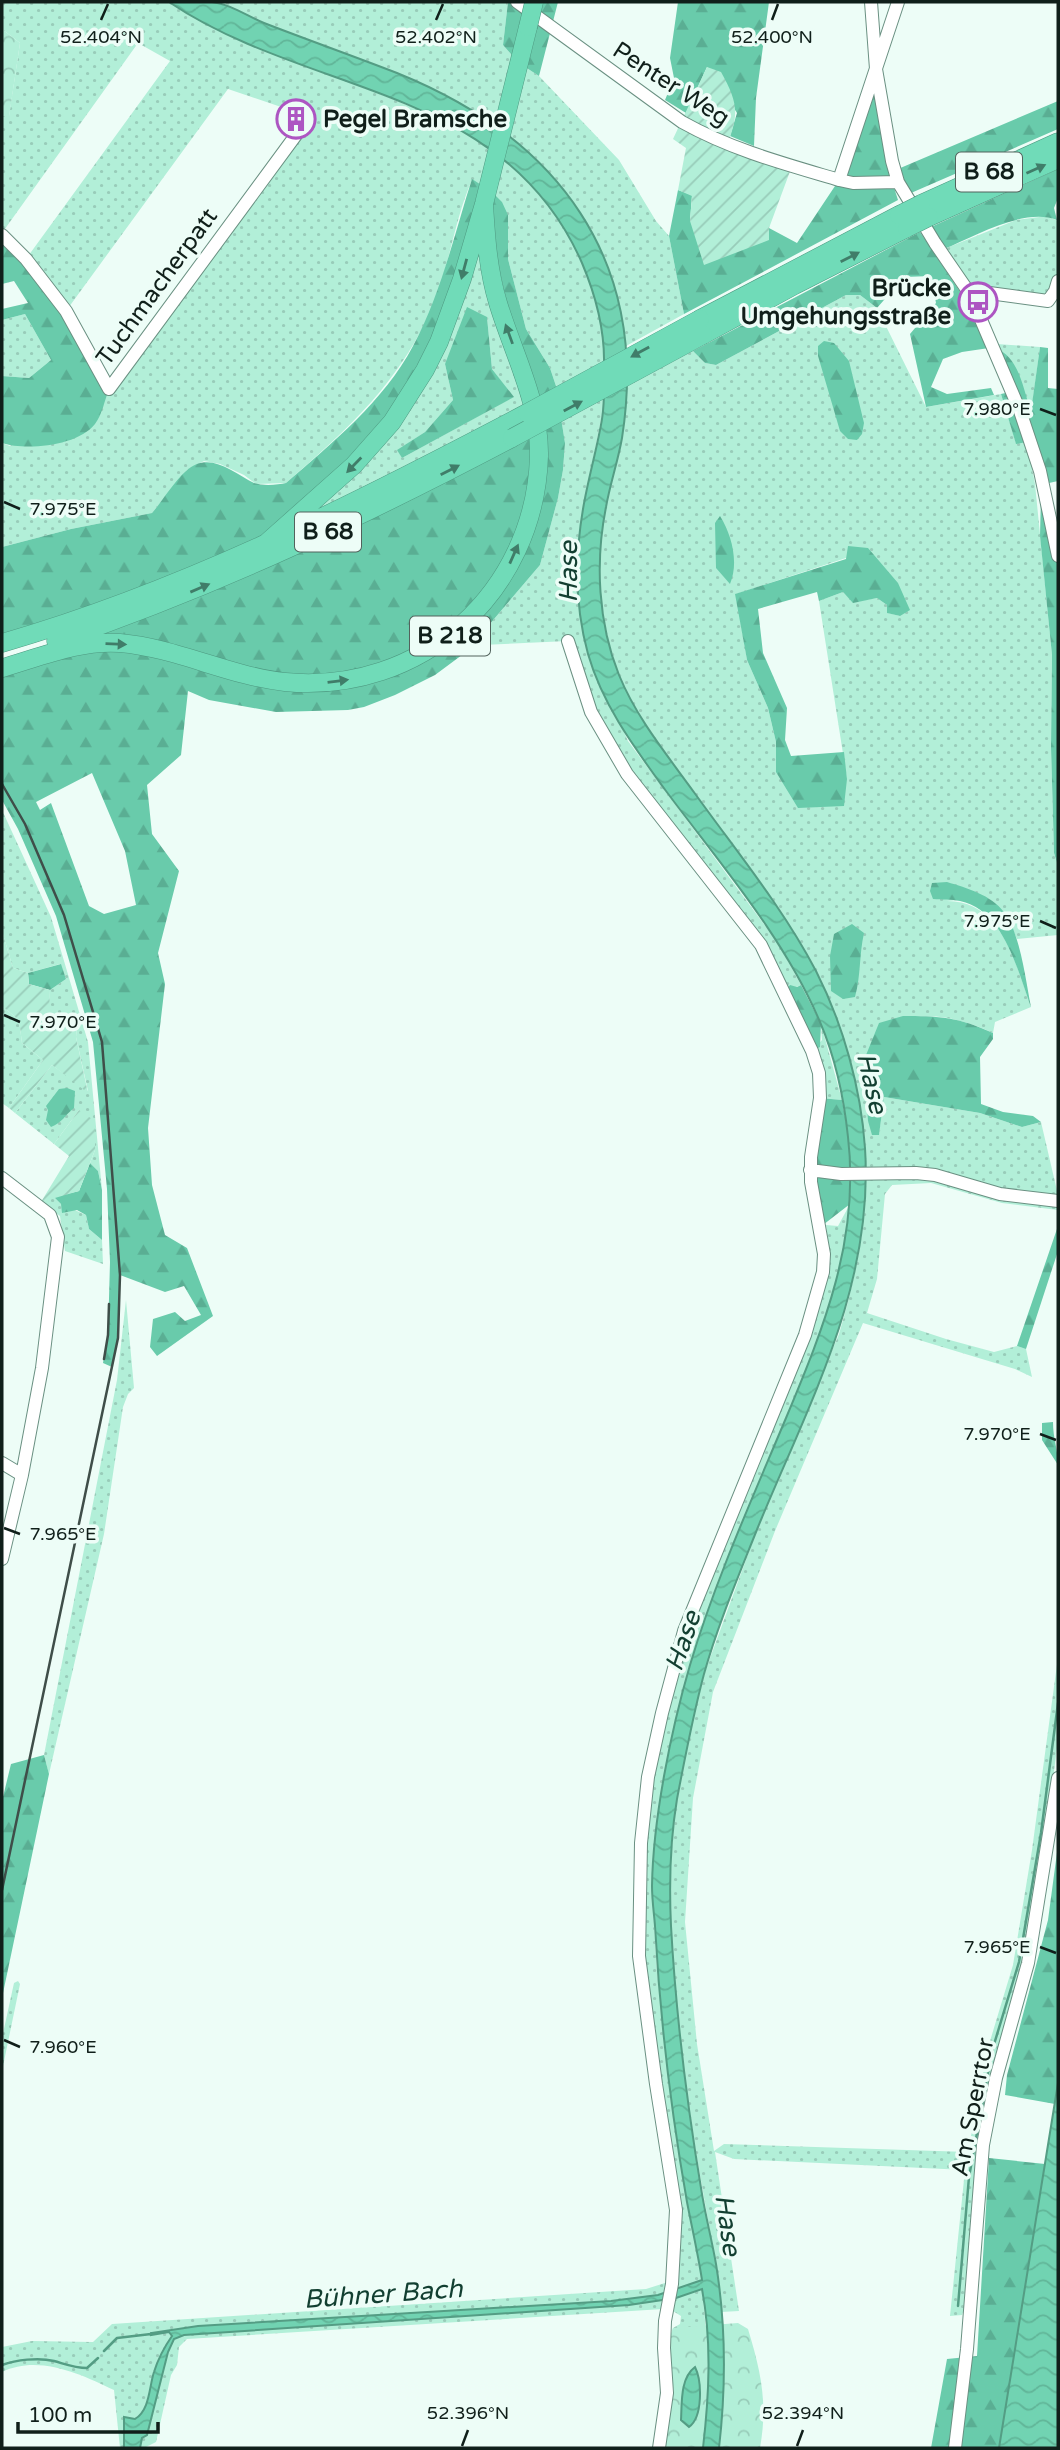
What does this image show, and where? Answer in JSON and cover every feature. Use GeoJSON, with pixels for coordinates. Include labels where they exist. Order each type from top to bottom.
{"type":"FeatureCollection","features":[{"type":"Feature","properties":{"kind":"highway","name":"B 218"},"geometry":{"type":"LineString","coordinates":[[264,545],[354,465],[408,400],[430,361],[451,310],[484,204],[534,2]]}},
{"type":"Feature","properties":{"kind":"highway","name":"B 68"},"geometry":{"type":"LineString","coordinates":[[2,659],[177,598],[253,566],[383,505],[511,430],[701,327],[794,285],[903,221],[1058,142]]}},
{"type":"Feature","properties":{"kind":"highway","name":"B 68"},"geometry":{"type":"LineString","coordinates":[[925,211],[1058,159]]}},
{"type":"Feature","properties":{"kind":"highway","name":"B 218"},"geometry":{"type":"LineString","coordinates":[[2,668],[77,646],[119,643],[166,651],[259,678],[305,684],[330,682],[379,673],[405,663],[450,636],[470,618],[506,571],[520,541],[530,514],[539,454],[534,411],[492,280],[487,256],[484,204]]}},
{"type":"Feature","properties":{"kind":"highway","name":"B 68"},"geometry":{"type":"LineString","coordinates":[[2,643],[173,584],[264,545],[511,430]]}},
{"type":"Feature","properties":{"kind":"street","name":"Penter Weg"},"geometry":{"type":"LineString","coordinates":[[517,2],[682,122],[726,145],[839,180],[853,183],[898,182]]}},
{"type":"Feature","properties":{"kind":"street"},"geometry":{"type":"LineString","coordinates":[[870,2],[876,69],[898,182],[970,294],[1020,411],[1040,471],[1058,556]]}},
{"type":"Feature","properties":{"kind":"street"},"geometry":{"type":"LineString","coordinates":[[839,180],[898,2]]}},
{"type":"Feature","properties":{"kind":"street","name":"Tuchmacherpatt"},"geometry":{"type":"LineString","coordinates":[[2,235],[26,259],[66,311],[109,388],[300,126]]}},
{"type":"Feature","properties":{"kind":"street"},"geometry":{"type":"LineString","coordinates":[[970,294],[982,292],[1048,301],[1058,281]]}},
{"type":"Feature","properties":{"kind":"street"},"geometry":{"type":"LineString","coordinates":[[568,641],[591,712],[627,774],[761,946],[792,1006],[819,1073],[820,1098],[810,1170],[824,1254],[819,1289],[805,1335],[684,1631],[648,1776],[641,1843],[639,1956],[676,2210],[670,2304],[665,2321],[667,2393],[659,2448]]}},
{"type":"Feature","properties":{"kind":"street"},"geometry":{"type":"LineString","coordinates":[[810,1170],[841,1174],[916,1172],[1000,1194],[1058,1201]]}},
{"type":"Feature","properties":{"kind":"street"},"geometry":{"type":"LineString","coordinates":[[2,1178],[50,1215],[58,1237],[42,1368],[22,1475],[2,1559]]}},
{"type":"Feature","properties":{"kind":"street"},"geometry":{"type":"LineString","coordinates":[[2,1463],[22,1475]]}},
{"type":"Feature","properties":{"kind":"street","name":"Am Sperrtor"},"geometry":{"type":"LineString","coordinates":[[955,2448],[967,2348],[983,2145],[996,2078],[1028,1963],[1058,1778]]}},
{"type":"Feature","properties":{"kind":"green space"},"geometry":{"type":"Polygon","coordinates":[[[2,2],[169,2],[207,24],[249,43],[428,113],[477,138],[511,164],[540,194],[570,236],[590,281],[605,341],[603,409],[583,510],[577,556],[579,603],[587,652],[628,741],[778,943],[801,985],[784,992],[760,945],[627,774],[591,712],[568,641],[482,645],[466,652],[540,565],[558,498],[565,443],[556,386],[550,368],[526,329],[508,259],[508,215],[472,180],[434,302],[406,356],[371,402],[286,483],[256,484],[220,464],[204,461],[187,470],[152,513],[71,529],[2,547],[2,443],[10,446],[109,388],[294,128],[290,122],[291,112],[287,109],[228,89],[66,311],[26,259],[170,61],[138,43],[2,233],[2,116],[9,116],[20,43],[2,29],[2,2]]]}},
{"type":"Feature","properties":{"kind":"green space"},"geometry":{"type":"Polygon","coordinates":[[[218,2],[508,2],[503,45],[519,63],[539,76],[619,160],[656,221],[669,236],[684,314],[626,346],[611,276],[494,124],[439,91],[258,21],[218,2]]]}},
{"type":"Feature","properties":{"kind":"green space"},"geometry":{"type":"Polygon","coordinates":[[[508,2],[558,2],[539,76],[519,63],[503,45],[508,2]]]}},
{"type":"Feature","properties":{"kind":"green space"},"geometry":{"type":"Polygon","coordinates":[[[678,2],[769,2],[756,98],[754,146],[730,136],[737,113],[707,67],[686,113],[665,100],[674,78],[670,58],[678,2]]]}},
{"type":"Feature","properties":{"kind":"green space"},"geometry":{"type":"Polygon","coordinates":[[[2,29],[20,43],[9,117],[2,116],[2,29]]]}},
{"type":"Feature","properties":{"kind":"green space"},"geometry":{"type":"Polygon","coordinates":[[[707,67],[721,72],[731,91],[735,115],[727,145],[792,166],[769,228],[769,240],[704,265],[690,221],[692,196],[678,190],[686,148],[673,139],[707,67]]]}},
{"type":"Feature","properties":{"kind":"green space"},"geometry":{"type":"Polygon","coordinates":[[[876,69],[889,172],[898,200],[684,314],[669,236],[678,190],[692,195],[690,221],[769,228],[797,243],[835,186],[876,69]]]}},
{"type":"Feature","properties":{"kind":"green space"},"geometry":{"type":"Polygon","coordinates":[[[1058,101],[1058,129],[911,193],[898,169],[1058,101]]]}},
{"type":"Feature","properties":{"kind":"green space"},"geometry":{"type":"Polygon","coordinates":[[[1058,169],[1058,198],[1054,208],[1057,220],[1030,217],[1015,220],[944,249],[931,227],[1058,169]]]}},
{"type":"Feature","properties":{"kind":"green space"},"geometry":{"type":"Polygon","coordinates":[[[472,179],[502,202],[508,215],[508,259],[526,329],[550,368],[556,386],[565,443],[563,470],[540,565],[466,652],[435,675],[364,707],[276,712],[209,700],[188,691],[181,755],[147,785],[152,834],[179,871],[158,953],[165,984],[148,1128],[152,1185],[165,1235],[187,1248],[213,1316],[157,1356],[150,1347],[153,1319],[175,1312],[185,1321],[201,1315],[184,1286],[165,1292],[120,1275],[118,1338],[112,1367],[103,1363],[108,1335],[110,1262],[107,1189],[93,1042],[56,916],[18,829],[2,800],[2,668],[14,656],[75,635],[536,425],[484,206],[408,400],[264,545],[2,643],[2,547],[71,529],[152,513],[186,471],[203,462],[220,465],[257,484],[286,483],[356,420],[401,366],[432,306],[472,179]],[[92,773],[36,802],[40,810],[51,803],[89,906],[104,914],[136,905],[125,851],[92,773]]]}},
{"type":"Feature","properties":{"kind":"green space"},"geometry":{"type":"Polygon","coordinates":[[[484,204],[534,411],[264,545],[373,445],[484,204]],[[487,317],[445,364],[453,400],[425,432],[398,450],[402,458],[513,397],[492,369],[487,317]]]}},
{"type":"Feature","properties":{"kind":"green space"},"geometry":{"type":"Polygon","coordinates":[[[1047,216],[1058,221],[1058,281],[1055,291],[1044,294],[988,289],[982,301],[997,344],[1040,347],[1031,413],[944,249],[1016,220],[1047,216]]]}},
{"type":"Feature","properties":{"kind":"green space"},"geometry":{"type":"Polygon","coordinates":[[[920,232],[969,305],[989,348],[962,352],[943,359],[931,387],[947,394],[991,388],[994,395],[926,407],[910,334],[936,303],[931,276],[904,277],[877,308],[860,295],[846,295],[716,365],[705,363],[693,351],[920,232]]]}},
{"type":"Feature","properties":{"kind":"green space"},"geometry":{"type":"Polygon","coordinates":[[[2,235],[26,259],[109,389],[95,424],[77,437],[64,442],[37,446],[2,443],[2,376],[29,378],[51,360],[25,314],[2,320],[2,309],[28,303],[14,281],[2,284],[2,235]]]}},
{"type":"Feature","properties":{"kind":"green space"},"geometry":{"type":"Polygon","coordinates":[[[846,295],[860,295],[877,308],[926,407],[1001,394],[1016,443],[1027,442],[1035,484],[1052,655],[1051,747],[1054,853],[1058,866],[1058,935],[1017,939],[1005,913],[988,898],[946,901],[965,904],[981,911],[994,923],[1012,955],[1031,1007],[995,1022],[993,1033],[965,1022],[937,1016],[909,1017],[879,1024],[868,1098],[868,1121],[879,1134],[884,1097],[980,1113],[1022,1127],[1041,1122],[1058,1195],[1002,1189],[924,1167],[866,1170],[865,1138],[858,1097],[836,1018],[773,902],[638,714],[619,676],[601,601],[600,562],[604,514],[622,440],[627,386],[693,351],[705,363],[716,365],[846,295]],[[846,558],[736,594],[747,660],[768,708],[776,742],[776,772],[847,779],[819,601],[843,592],[853,602],[877,598],[887,605],[888,613],[900,616],[846,558]]]}},
{"type":"Feature","properties":{"kind":"green space"},"geometry":{"type":"Polygon","coordinates":[[[467,307],[487,317],[492,369],[514,397],[402,458],[397,450],[425,432],[453,400],[445,364],[467,307]]]}},
{"type":"Feature","properties":{"kind":"green space"},"geometry":{"type":"Polygon","coordinates":[[[25,314],[51,360],[29,378],[2,376],[2,320],[25,314]]]}},
{"type":"Feature","properties":{"kind":"green space"},"geometry":{"type":"Polygon","coordinates":[[[824,341],[834,343],[849,361],[864,423],[862,434],[857,440],[848,439],[840,431],[818,356],[818,346],[824,341]]]}},
{"type":"Feature","properties":{"kind":"green space"},"geometry":{"type":"Polygon","coordinates":[[[1040,347],[1048,348],[1048,388],[1058,389],[1058,481],[1049,483],[1035,441],[995,348],[1003,352],[1015,366],[1031,411],[1040,347]]]}},
{"type":"Feature","properties":{"kind":"green space"},"geometry":{"type":"Polygon","coordinates":[[[1010,392],[1027,442],[1016,444],[1001,394],[1010,392]]]}},
{"type":"Feature","properties":{"kind":"green space"},"geometry":{"type":"Polygon","coordinates":[[[1041,495],[1058,546],[1058,866],[1054,853],[1052,655],[1040,536],[1041,495]]]}},
{"type":"Feature","properties":{"kind":"green space"},"geometry":{"type":"Polygon","coordinates":[[[720,516],[733,549],[734,567],[730,584],[716,568],[715,523],[720,516]]]}},
{"type":"Feature","properties":{"kind":"green space"},"geometry":{"type":"Polygon","coordinates":[[[848,546],[868,548],[898,583],[910,610],[900,616],[887,613],[887,605],[877,598],[853,603],[843,592],[819,601],[817,592],[758,609],[763,653],[787,708],[785,740],[791,756],[844,752],[847,779],[844,806],[798,808],[776,772],[776,742],[768,708],[747,660],[735,594],[846,559],[848,546]]]}},
{"type":"Feature","properties":{"kind":"green space"},"geometry":{"type":"Polygon","coordinates":[[[2,810],[51,917],[88,1042],[102,1190],[98,1171],[90,1163],[95,1150],[79,1110],[54,1144],[15,1113],[52,1065],[88,1091],[76,1037],[77,1024],[71,1018],[48,1014],[50,990],[66,979],[60,964],[28,973],[13,968],[2,931],[2,810]]]}},
{"type":"Feature","properties":{"kind":"green space"},"geometry":{"type":"Polygon","coordinates":[[[947,882],[986,897],[1004,912],[1018,944],[1031,1007],[1007,944],[988,916],[960,901],[933,899],[930,891],[932,883],[947,882]]]}},
{"type":"Feature","properties":{"kind":"green space"},"geometry":{"type":"Polygon","coordinates":[[[852,924],[864,933],[855,997],[843,999],[831,991],[830,956],[834,934],[852,924]]]}},
{"type":"Feature","properties":{"kind":"green space"},"geometry":{"type":"Polygon","coordinates":[[[2,931],[13,968],[28,973],[29,984],[50,990],[49,1013],[71,1018],[77,1024],[76,1037],[88,1093],[52,1065],[15,1113],[9,1108],[43,1060],[22,1043],[19,1020],[2,1006],[2,931]]]}},
{"type":"Feature","properties":{"kind":"green space"},"geometry":{"type":"Polygon","coordinates":[[[61,964],[66,979],[50,990],[29,984],[28,973],[61,964]]]}},
{"type":"Feature","properties":{"kind":"green space"},"geometry":{"type":"Polygon","coordinates":[[[790,985],[801,985],[821,1024],[820,1047],[812,1051],[784,992],[790,985]]]}},
{"type":"Feature","properties":{"kind":"green space"},"geometry":{"type":"Polygon","coordinates":[[[2,1006],[19,1020],[22,1043],[43,1060],[9,1108],[2,1103],[2,1006]]]}},
{"type":"Feature","properties":{"kind":"green space"},"geometry":{"type":"Polygon","coordinates":[[[903,1016],[949,1018],[993,1033],[993,1039],[980,1057],[981,1104],[1003,1112],[1033,1116],[1041,1122],[1022,1127],[980,1113],[884,1097],[879,1135],[872,1135],[868,1121],[864,1060],[879,1023],[903,1016]]]}},
{"type":"Feature","properties":{"kind":"green space"},"geometry":{"type":"Polygon","coordinates":[[[821,1024],[842,1100],[820,1098],[812,1051],[822,1040],[821,1024]]]}},
{"type":"Feature","properties":{"kind":"green space"},"geometry":{"type":"Polygon","coordinates":[[[59,1089],[75,1091],[74,1108],[51,1127],[46,1120],[46,1106],[59,1089]]]}},
{"type":"Feature","properties":{"kind":"green space"},"geometry":{"type":"Polygon","coordinates":[[[820,1098],[842,1100],[849,1140],[850,1204],[819,1228],[811,1182],[820,1098]]]}},
{"type":"Feature","properties":{"kind":"green space"},"geometry":{"type":"Polygon","coordinates":[[[79,1110],[95,1121],[95,1150],[79,1191],[41,1202],[69,1156],[54,1144],[79,1110]]]}},
{"type":"Feature","properties":{"kind":"green space"},"geometry":{"type":"Polygon","coordinates":[[[90,1163],[98,1171],[102,1190],[102,1240],[89,1229],[86,1215],[77,1210],[62,1213],[61,1204],[54,1197],[79,1191],[90,1163]]]}},
{"type":"Feature","properties":{"kind":"green space"},"geometry":{"type":"Polygon","coordinates":[[[927,1175],[1058,1203],[1058,1210],[1002,1203],[931,1183],[892,1185],[885,1194],[877,1279],[867,1313],[994,1352],[1017,1346],[1026,1349],[1032,1377],[1015,1369],[863,1323],[775,1531],[713,1692],[693,1798],[685,1922],[697,2044],[714,2151],[724,2144],[968,2152],[987,2051],[1013,1965],[1032,1850],[1058,1657],[1058,1740],[1043,1856],[1022,1967],[996,2057],[966,2304],[962,2315],[950,2316],[965,2170],[734,2159],[715,2152],[739,2311],[721,2312],[717,2271],[694,2141],[673,1972],[668,1887],[676,1807],[692,1722],[706,1669],[758,1527],[839,1334],[858,1257],[866,1178],[927,1175]]]}},
{"type":"Feature","properties":{"kind":"green space"},"geometry":{"type":"Polygon","coordinates":[[[54,1197],[61,1204],[86,1215],[89,1229],[102,1240],[103,1264],[65,1251],[60,1216],[41,1202],[54,1197]]]}},
{"type":"Feature","properties":{"kind":"green space"},"geometry":{"type":"Polygon","coordinates":[[[850,1204],[840,1268],[823,1328],[743,1521],[690,1664],[660,1804],[652,1887],[657,1973],[678,2144],[701,2273],[708,2355],[664,2448],[674,2390],[667,2349],[673,2328],[680,2324],[681,2316],[673,2311],[680,2260],[680,2209],[644,1957],[645,1842],[652,1776],[665,1713],[707,1581],[810,1329],[830,1262],[826,1225],[838,1226],[850,1204]]]}},
{"type":"Feature","properties":{"kind":"green space"},"geometry":{"type":"Polygon","coordinates":[[[1058,1226],[1058,1251],[1026,1349],[1017,1346],[1058,1226]]]}},
{"type":"Feature","properties":{"kind":"green space"},"geometry":{"type":"Polygon","coordinates":[[[126,1300],[134,1388],[128,1394],[123,1407],[104,1534],[49,1774],[44,1755],[117,1380],[126,1300]]]}},
{"type":"Feature","properties":{"kind":"green space"},"geometry":{"type":"Polygon","coordinates":[[[1053,1422],[1058,1465],[1042,1440],[1042,1423],[1053,1422]]]}},
{"type":"Feature","properties":{"kind":"green space"},"geometry":{"type":"Polygon","coordinates":[[[44,1755],[49,1774],[2,1998],[2,1801],[11,1764],[44,1755]]]}},
{"type":"Feature","properties":{"kind":"green space"},"geometry":{"type":"Polygon","coordinates":[[[1058,1845],[1058,2083],[1055,2104],[1005,2095],[1007,2075],[1048,1920],[1058,1845]]]}},
{"type":"Feature","properties":{"kind":"green space"},"geometry":{"type":"Polygon","coordinates":[[[18,1981],[20,1984],[2,2071],[2,2038],[14,1983],[18,1981]]]}},
{"type":"Feature","properties":{"kind":"green space"},"geometry":{"type":"Polygon","coordinates":[[[989,2158],[1045,2164],[999,2448],[931,2448],[947,2359],[977,2356],[989,2158]]]}},
{"type":"Feature","properties":{"kind":"green space"},"geometry":{"type":"Polygon","coordinates":[[[668,2282],[663,2309],[187,2339],[179,2347],[177,2365],[171,2375],[156,2442],[144,2448],[120,2448],[114,2390],[59,2368],[30,2365],[2,2372],[2,2347],[32,2341],[93,2342],[112,2324],[646,2289],[668,2282]]]}},
{"type":"Feature","properties":{"kind":"green space"},"geometry":{"type":"Polygon","coordinates":[[[738,2323],[748,2329],[760,2374],[763,2416],[760,2448],[664,2448],[674,2390],[667,2349],[673,2328],[738,2323]]]}},
{"type":"Feature","properties":{"kind":"water"},"geometry":{"type":"Polygon","coordinates":[[[207,1],[225,5],[264,23],[397,73],[454,100],[504,132],[546,170],[580,213],[606,261],[621,315],[627,374],[622,438],[600,549],[600,592],[612,655],[626,691],[644,722],[759,881],[803,948],[826,991],[855,1080],[865,1148],[865,1199],[849,1296],[817,1389],[758,1527],[716,1637],[693,1720],[673,1831],[670,1910],[679,2027],[692,2127],[722,2310],[724,2379],[719,2448],[703,2448],[708,2369],[702,2289],[676,2298],[629,2305],[184,2335],[174,2339],[168,2352],[147,2435],[142,2438],[140,2448],[124,2448],[124,2417],[135,2419],[144,2410],[156,2367],[172,2336],[169,2332],[151,2333],[198,2326],[611,2301],[658,2295],[702,2280],[676,2134],[660,1996],[652,1886],[659,1804],[676,1718],[700,1634],[722,1571],[800,1384],[836,1282],[849,1211],[850,1175],[848,1137],[838,1078],[825,1035],[805,991],[750,902],[631,742],[602,691],[588,654],[579,600],[579,545],[585,498],[603,412],[603,339],[599,313],[582,263],[548,204],[504,160],[454,127],[399,101],[282,58],[224,33],[169,2],[207,1]]]}},
{"type":"Feature","properties":{"kind":"water"},"geometry":{"type":"Polygon","coordinates":[[[1058,2083],[1058,2448],[999,2448],[1058,2083]]]}},
{"type":"Feature","properties":{"kind":"water"},"geometry":{"type":"Polygon","coordinates":[[[695,2367],[700,2398],[697,2415],[689,2427],[681,2420],[682,2399],[684,2384],[695,2367]]]}},
{"type":"Feature","properties":{"kind":"waterway"},"geometry":{"type":"LineString","coordinates":[[958,2306],[969,2177],[992,2051],[1019,1962],[1041,1833],[1058,1703]]}},
{"type":"Feature","properties":{"kind":"waterway"},"geometry":{"type":"LineString","coordinates":[[104,2351],[117,2338],[151,2334]]}},
{"type":"Feature","properties":{"kind":"waterway"},"geometry":{"type":"LineString","coordinates":[[2,2365],[20,2360],[41,2359],[87,2368],[98,2358]]}},
{"type":"Feature","properties":{"kind":"railway"},"geometry":{"type":"LineString","coordinates":[[2,784],[25,824],[64,915],[102,1042],[120,1275],[118,1338],[2,1890]]}},
{"type":"Feature","properties":{"kind":"railway"},"geometry":{"type":"LineString","coordinates":[[104,1359],[109,1304]]}},
{"type":"Feature","properties":{"kind":"place","name":"Pegel Bramsche"},"geometry":{"type":"Point","coordinates":[296,119]}},
{"type":"Feature","properties":{"kind":"place","name":"Brücke Umgehungsstraße"},"geometry":{"type":"Point","coordinates":[978,302]}},
{"type":"Feature","properties":{"kind":"water label","name":"Hase"},"geometry":{"type":"Point","coordinates":[568,572]}},
{"type":"Feature","properties":{"kind":"water label","name":"Hase"},"geometry":{"type":"Point","coordinates":[872,1083]}},
{"type":"Feature","properties":{"kind":"water label","name":"Hase"},"geometry":{"type":"Point","coordinates":[683,1641]}},
{"type":"Feature","properties":{"kind":"water label","name":"Hase"},"geometry":{"type":"Point","coordinates":[728,2225]}},
{"type":"Feature","properties":{"kind":"water label","name":"Bühner Bach"},"geometry":{"type":"Point","coordinates":[383,2294]}}]}
